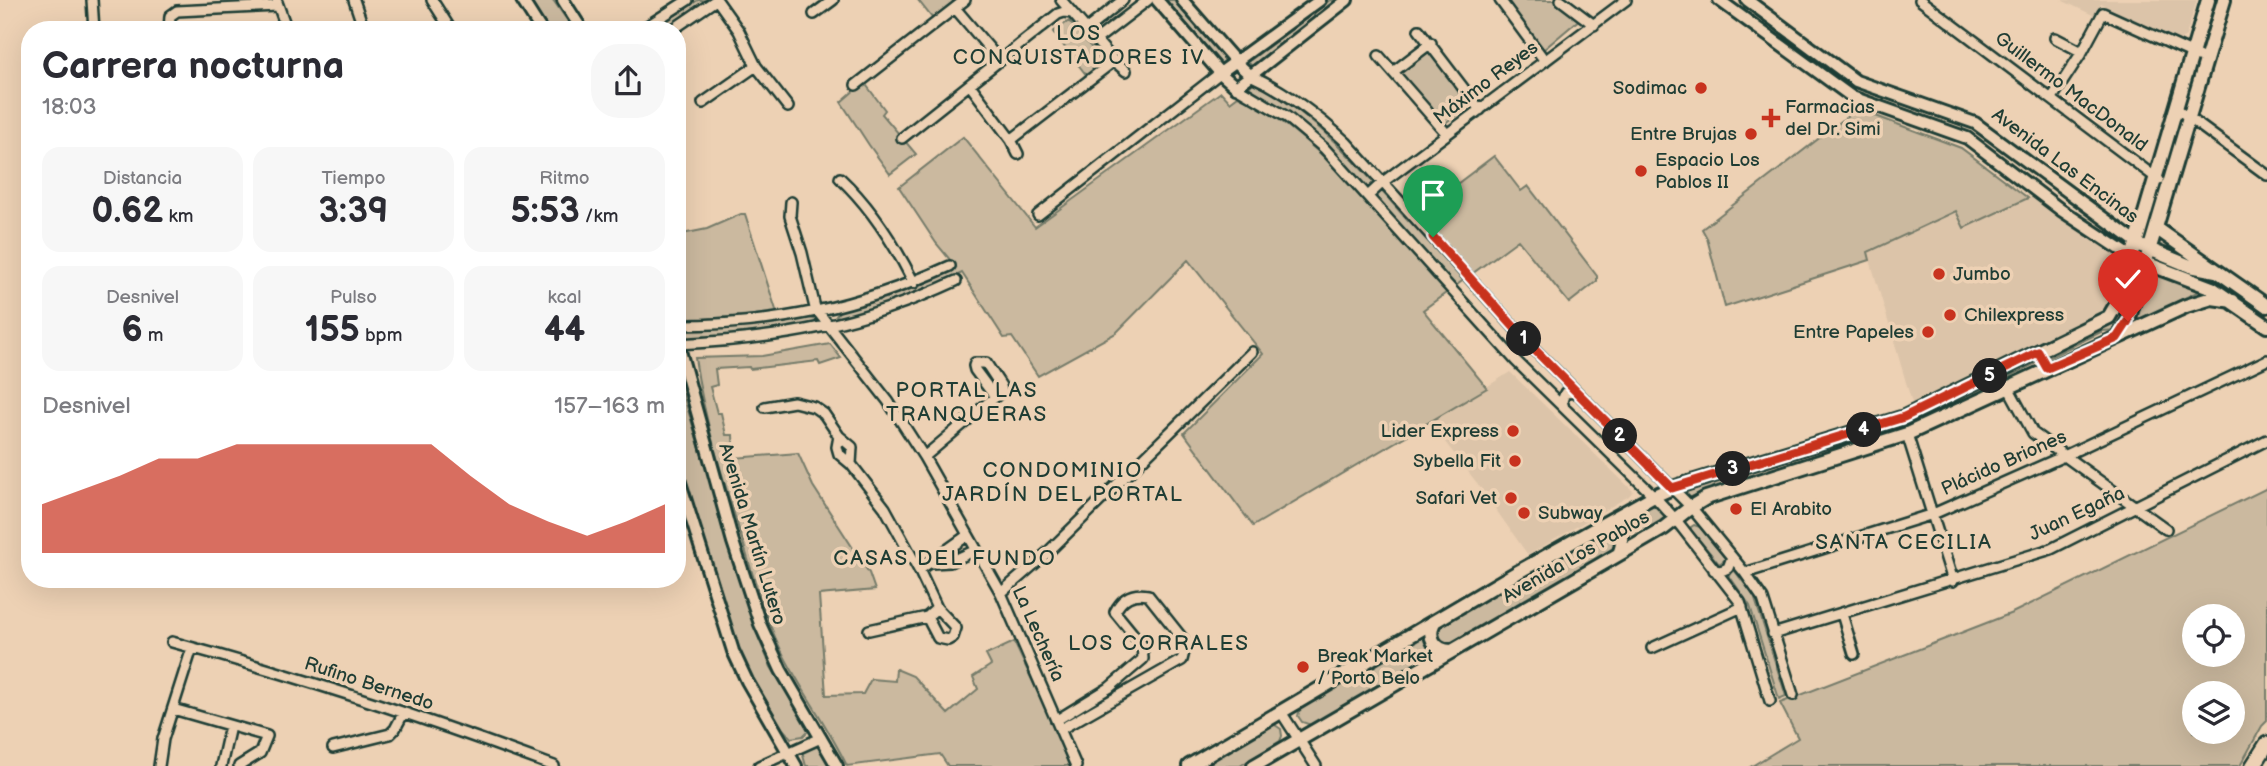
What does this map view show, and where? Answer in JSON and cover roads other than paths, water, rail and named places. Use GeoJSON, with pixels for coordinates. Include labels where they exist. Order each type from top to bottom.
{"type":"FeatureCollection","features":[{"type":"Feature","properties":{"kind":"main road","name":"Avenida Los Pablos"},"geometry":{"type":"LineString","coordinates":[[1189,766],[1654,496],[1672,488],[1904,417],[2100,323],[2112,314],[2120,298],[2208,0]]}},
{"type":"Feature","properties":{"kind":"main road"},"geometry":{"type":"LineString","coordinates":[[2117,338],[2128,321],[2224,0]]}},
{"type":"Feature","properties":{"kind":"main road","name":"Avenida Las Encinas"},"geometry":{"type":"LineString","coordinates":[[2156,228],[2267,306]]}},
{"type":"Feature","properties":{"kind":"main road","name":"Avenida Las Encinas"},"geometry":{"type":"LineString","coordinates":[[2136,242],[2190,266],[2220,272]]}},
{"type":"Feature","properties":{"kind":"main road","name":"Avenida Las Encinas"},"geometry":{"type":"LineString","coordinates":[[2132,257],[2206,285],[2267,326]]}},
{"type":"Feature","properties":{"kind":"main road","name":"Avenida Los Pablos"},"geometry":{"type":"LineString","coordinates":[[1254,766],[1619,554],[1676,520],[1706,498],[1907,434],[2186,306],[2205,299],[2220,298],[2233,302]]}},
{"type":"Feature","properties":{"kind":"main road"},"geometry":{"type":"LineString","coordinates":[[2038,352],[2047,368]]}},
{"type":"Feature","properties":{"kind":"main road"},"geometry":{"type":"LineString","coordinates":[[1601,526],[1614,528],[1620,534],[1622,542],[1619,554]]}},
{"type":"Feature","properties":{"kind":"main road"},"geometry":{"type":"LineString","coordinates":[[1434,622],[1431,629],[1433,642],[1439,648],[1451,651]]}},
{"type":"Feature","properties":{"kind":"main road"},"geometry":{"type":"LineString","coordinates":[[2253,766],[2267,744]]}},
{"type":"Feature","properties":{"kind":"street"},"geometry":{"type":"LineString","coordinates":[[92,0],[93,21]]}},
{"type":"Feature","properties":{"kind":"street"},"geometry":{"type":"LineString","coordinates":[[354,0],[361,21]]}},
{"type":"Feature","properties":{"kind":"street"},"geometry":{"type":"LineString","coordinates":[[432,0],[445,21]]}},
{"type":"Feature","properties":{"kind":"street"},"geometry":{"type":"LineString","coordinates":[[522,0],[535,21]]}},
{"type":"Feature","properties":{"kind":"street"},"geometry":{"type":"LineString","coordinates":[[563,0],[576,21]]}},
{"type":"Feature","properties":{"kind":"street"},"geometry":{"type":"LineString","coordinates":[[655,21],[688,0]]}},
{"type":"Feature","properties":{"kind":"street"},"geometry":{"type":"LineString","coordinates":[[685,21],[716,0],[738,31],[756,66],[788,107]]}},
{"type":"Feature","properties":{"kind":"street"},"geometry":{"type":"LineString","coordinates":[[817,7],[833,0]]}},
{"type":"Feature","properties":{"kind":"street"},"geometry":{"type":"LineString","coordinates":[[856,85],[965,0]]}},
{"type":"Feature","properties":{"kind":"street"},"geometry":{"type":"LineString","coordinates":[[1061,0],[1126,71]]}},
{"type":"Feature","properties":{"kind":"street"},"geometry":{"type":"LineString","coordinates":[[1087,29],[1123,0]]}},
{"type":"Feature","properties":{"kind":"street"},"geometry":{"type":"LineString","coordinates":[[1096,40],[1148,0]]}},
{"type":"Feature","properties":{"kind":"street"},"geometry":{"type":"LineString","coordinates":[[1157,0],[1220,73],[1236,87],[1293,121],[1324,148],[1516,361],[1676,520],[1742,607],[1770,701]]}},
{"type":"Feature","properties":{"kind":"street"},"geometry":{"type":"LineString","coordinates":[[1182,0],[1250,75],[1274,86],[1326,123],[1532,347],[1691,507],[1763,599],[1793,695]]}},
{"type":"Feature","properties":{"kind":"street"},"geometry":{"type":"LineString","coordinates":[[1038,215],[1220,73],[1320,0]]}},
{"type":"Feature","properties":{"kind":"street"},"geometry":{"type":"LineString","coordinates":[[1236,87],[1347,0]]}},
{"type":"Feature","properties":{"kind":"street"},"geometry":{"type":"LineString","coordinates":[[1500,0],[1545,61]]}},
{"type":"Feature","properties":{"kind":"street"},"geometry":{"type":"LineString","coordinates":[[1561,0],[1594,25]]}},
{"type":"Feature","properties":{"kind":"street","name":"Máximo Reyes"},"geometry":{"type":"LineString","coordinates":[[1368,196],[1626,0]]}},
{"type":"Feature","properties":{"kind":"street","name":"Avenida Las Encinas"},"geometry":{"type":"LineString","coordinates":[[1719,0],[1854,98],[1962,135],[2061,210],[2132,257]]}},
{"type":"Feature","properties":{"kind":"street","name":"Guillermo MacDonald"},"geometry":{"type":"LineString","coordinates":[[1920,0],[2169,186]]}},
{"type":"Feature","properties":{"kind":"street"},"geometry":{"type":"LineString","coordinates":[[1735,12],[1750,2]]}},
{"type":"Feature","properties":{"kind":"street","name":"Avenida Las Encinas"},"geometry":{"type":"LineString","coordinates":[[1750,2],[1852,79],[1973,122],[2136,242]]}},
{"type":"Feature","properties":{"kind":"street"},"geometry":{"type":"LineString","coordinates":[[170,21],[170,16],[177,12],[277,3],[284,21]]}},
{"type":"Feature","properties":{"kind":"street"},"geometry":{"type":"LineString","coordinates":[[955,8],[1000,61]]}},
{"type":"Feature","properties":{"kind":"street"},"geometry":{"type":"LineString","coordinates":[[902,138],[1061,13],[1072,13]]}},
{"type":"Feature","properties":{"kind":"street"},"geometry":{"type":"LineString","coordinates":[[2052,98],[2103,13],[2207,60]]}},
{"type":"Feature","properties":{"kind":"street"},"geometry":{"type":"LineString","coordinates":[[1419,30],[1480,110]]}},
{"type":"Feature","properties":{"kind":"street"},"geometry":{"type":"LineString","coordinates":[[2055,38],[2082,52]]}},
{"type":"Feature","properties":{"kind":"street"},"geometry":{"type":"LineString","coordinates":[[1393,72],[1431,43]]}},
{"type":"Feature","properties":{"kind":"street"},"geometry":{"type":"LineString","coordinates":[[1379,56],[1447,134]]}},
{"type":"Feature","properties":{"kind":"street"},"geometry":{"type":"LineString","coordinates":[[1011,139],[1114,61]]}},
{"type":"Feature","properties":{"kind":"street"},"geometry":{"type":"LineString","coordinates":[[703,103],[756,66]]}},
{"type":"Feature","properties":{"kind":"street"},"geometry":{"type":"LineString","coordinates":[[970,85],[1011,139],[1018,154]]}},
{"type":"Feature","properties":{"kind":"street"},"geometry":{"type":"LineString","coordinates":[[1854,98],[1867,85]]}},
{"type":"Feature","properties":{"kind":"street"},"geometry":{"type":"LineString","coordinates":[[2176,108],[2267,175]]}},
{"type":"Feature","properties":{"kind":"street"},"geometry":{"type":"LineString","coordinates":[[840,177],[855,191],[890,241],[914,283]]}},
{"type":"Feature","properties":{"kind":"street"},"geometry":{"type":"LineString","coordinates":[[791,202],[790,216],[818,312]]}},
{"type":"Feature","properties":{"kind":"street"},"geometry":{"type":"LineString","coordinates":[[2061,210],[2081,202]]}},
{"type":"Feature","properties":{"kind":"street"},"geometry":{"type":"LineString","coordinates":[[686,325],[765,322],[818,312],[914,283],[950,266]]}},
{"type":"Feature","properties":{"kind":"street"},"geometry":{"type":"LineString","coordinates":[[686,342],[773,337],[831,327],[900,305],[956,281]]}},
{"type":"Feature","properties":{"kind":"street","name":"La Lechería"},"geometry":{"type":"LineString","coordinates":[[818,312],[888,401],[924,457],[1001,593],[1076,766]]}},
{"type":"Feature","properties":{"kind":"street"},"geometry":{"type":"LineString","coordinates":[[1001,593],[1047,553],[1252,352]]}},
{"type":"Feature","properties":{"kind":"street","name":"Plácido Briones"},"geometry":{"type":"LineString","coordinates":[[1745,573],[1933,514],[2064,456],[2267,359]]}},
{"type":"Feature","properties":{"kind":"street","name":"Avenida Martín Lutero"},"geometry":{"type":"LineString","coordinates":[[686,372],[757,615],[781,670],[837,766]]}},
{"type":"Feature","properties":{"kind":"street"},"geometry":{"type":"LineString","coordinates":[[2008,387],[2033,433],[2166,529]]}},
{"type":"Feature","properties":{"kind":"street"},"geometry":{"type":"LineString","coordinates":[[1564,408],[1562,401],[1565,393],[1577,393]]}},
{"type":"Feature","properties":{"kind":"street"},"geometry":{"type":"LineString","coordinates":[[924,457],[995,397]]}},
{"type":"Feature","properties":{"kind":"street"},"geometry":{"type":"LineString","coordinates":[[765,407],[783,403],[804,403],[824,414],[839,436],[852,447],[851,464]]}},
{"type":"Feature","properties":{"kind":"street"},"geometry":{"type":"LineString","coordinates":[[1907,434],[1953,581]]}},
{"type":"Feature","properties":{"kind":"street"},"geometry":{"type":"LineString","coordinates":[[839,436],[838,452],[886,508],[937,608],[956,628],[953,637],[948,640],[938,638],[927,617]]}},
{"type":"Feature","properties":{"kind":"street","name":"Juan Egaña"},"geometry":{"type":"LineString","coordinates":[[1773,634],[2051,549],[2267,440]]}},
{"type":"Feature","properties":{"kind":"street"},"geometry":{"type":"LineString","coordinates":[[686,502],[733,651],[796,766]]}},
{"type":"Feature","properties":{"kind":"street"},"geometry":{"type":"LineString","coordinates":[[919,570],[968,535]]}},
{"type":"Feature","properties":{"kind":"street"},"geometry":{"type":"LineString","coordinates":[[932,563],[950,562],[976,550]]}},
{"type":"Feature","properties":{"kind":"street"},"geometry":{"type":"LineString","coordinates":[[1714,570],[1728,568],[1732,556]]}},
{"type":"Feature","properties":{"kind":"street"},"geometry":{"type":"LineString","coordinates":[[1133,595],[1148,596],[1180,636],[1185,648],[1179,663],[1059,724],[1143,659],[1142,645],[1115,612],[1124,599],[1133,595]]}},
{"type":"Feature","properties":{"kind":"street"},"geometry":{"type":"LineString","coordinates":[[1652,648],[1742,607]]}},
{"type":"Feature","properties":{"kind":"street"},"geometry":{"type":"LineString","coordinates":[[869,630],[927,617],[937,608]]}},
{"type":"Feature","properties":{"kind":"street"},"geometry":{"type":"LineString","coordinates":[[1842,614],[1854,654]]}},
{"type":"Feature","properties":{"kind":"street","name":"Rufino Bernedo"},"geometry":{"type":"LineString","coordinates":[[172,642],[233,658],[403,713],[554,766]]}},
{"type":"Feature","properties":{"kind":"street"},"geometry":{"type":"LineString","coordinates":[[159,766],[163,739],[192,648]]}},
{"type":"Feature","properties":{"kind":"street"},"geometry":{"type":"LineString","coordinates":[[1125,675],[1135,687]]}},
{"type":"Feature","properties":{"kind":"street"},"geometry":{"type":"LineString","coordinates":[[173,709],[267,736],[261,753],[239,766]]}},
{"type":"Feature","properties":{"kind":"street"},"geometry":{"type":"LineString","coordinates":[[1281,712],[1316,766]]}},
{"type":"Feature","properties":{"kind":"street"},"geometry":{"type":"LineString","coordinates":[[333,748],[390,734],[403,713]]}},
{"type":"Feature","properties":{"kind":"street"},"geometry":{"type":"LineString","coordinates":[[221,766],[230,726]]}},
{"type":"Feature","properties":{"kind":"street"},"geometry":{"type":"LineString","coordinates":[[759,766],[821,738]]}},
{"type":"Feature","properties":{"kind":"place","name":"Sodimac"},"geometry":{"type":"Point","coordinates":[1701,88]}},
{"type":"Feature","properties":{"kind":"place","name":"Farmacias del Dr. Simi"},"geometry":{"type":"Point","coordinates":[1771,118]}},
{"type":"Feature","properties":{"kind":"place","name":"Entre Brujas"},"geometry":{"type":"Point","coordinates":[1751,134]}},
{"type":"Feature","properties":{"kind":"place","name":"Espacio Los Pablos II"},"geometry":{"type":"Point","coordinates":[1641,171]}},
{"type":"Feature","properties":{"kind":"place","name":"Jumbo"},"geometry":{"type":"Point","coordinates":[1939,274]}},
{"type":"Feature","properties":{"kind":"place","name":"Chilexpress"},"geometry":{"type":"Point","coordinates":[1950,315]}},
{"type":"Feature","properties":{"kind":"place","name":"Entre Papeles"},"geometry":{"type":"Point","coordinates":[1928,332]}},
{"type":"Feature","properties":{"kind":"place","name":"Lider Express"},"geometry":{"type":"Point","coordinates":[1513,431]}},
{"type":"Feature","properties":{"kind":"place","name":"Sybella Fit"},"geometry":{"type":"Point","coordinates":[1515,461]}},
{"type":"Feature","properties":{"kind":"place","name":"Safari Vet"},"geometry":{"type":"Point","coordinates":[1511,498]}},
{"type":"Feature","properties":{"kind":"place","name":"El Arabito"},"geometry":{"type":"Point","coordinates":[1736,509]}},
{"type":"Feature","properties":{"kind":"place","name":"Subway"},"geometry":{"type":"Point","coordinates":[1524,513]}},
{"type":"Feature","properties":{"kind":"place","name":"Break Market / Porto Belo"},"geometry":{"type":"Point","coordinates":[1303,667]}},
{"type":"Feature","properties":{"kind":"district","name":"LOS CONQUISTADORES IV"},"geometry":{"type":"Point","coordinates":[1079,45]}},
{"type":"Feature","properties":{"kind":"district","name":"PORTAL LAS TRANQUERAS"},"geometry":{"type":"Point","coordinates":[967,402]}},
{"type":"Feature","properties":{"kind":"district","name":"CONDOMINIO JARDÍN DEL PORTAL"},"geometry":{"type":"Point","coordinates":[1063,482]}},
{"type":"Feature","properties":{"kind":"district","name":"SANTA CECILIA"},"geometry":{"type":"Point","coordinates":[1904,542]}},
{"type":"Feature","properties":{"kind":"district","name":"CASAS DEL FUNDO"},"geometry":{"type":"Point","coordinates":[945,558]}},
{"type":"Feature","properties":{"kind":"district","name":"LOS CORRALES"},"geometry":{"type":"Point","coordinates":[1159,643]}}]}
